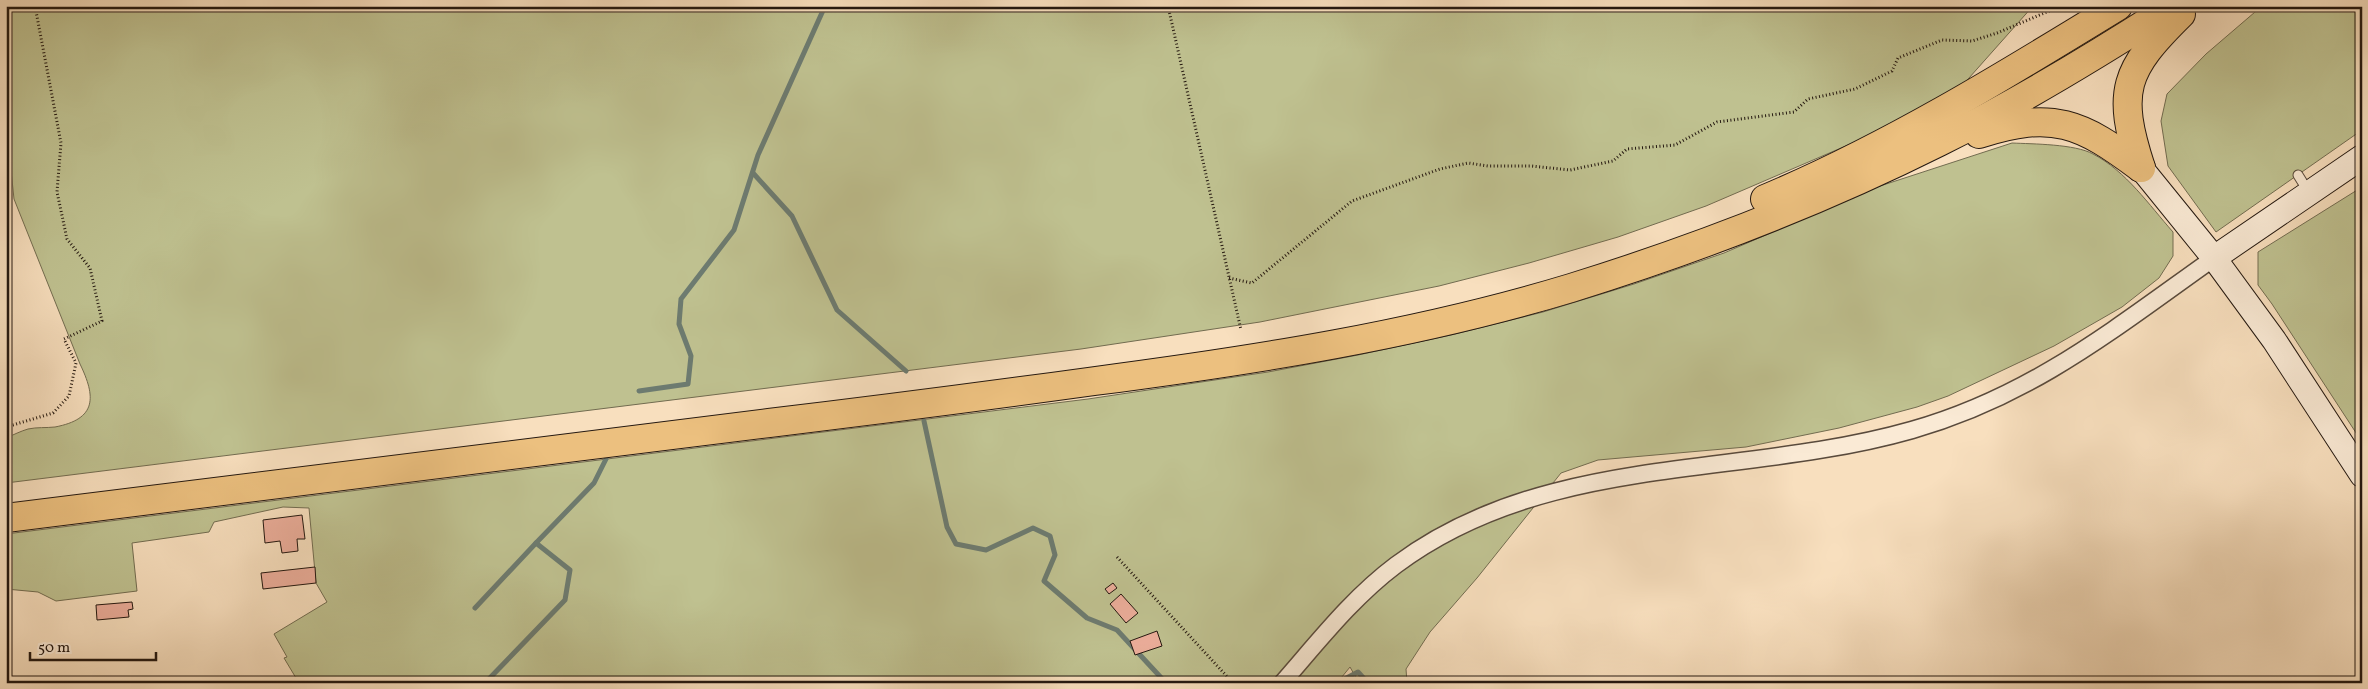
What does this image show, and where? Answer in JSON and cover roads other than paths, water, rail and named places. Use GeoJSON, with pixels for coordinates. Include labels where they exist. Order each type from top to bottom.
{"type":"FeatureCollection","features":[{"type":"Feature","properties":{"kind":"highway"},"geometry":{"type":"LineString","coordinates":[[6,500],[1128,359],[1263,338],[1445,302],[1623,252],[1712,221],[1799,185],[1868,152],[1942,111],[2118,6]]}},
{"type":"Feature","properties":{"kind":"highway"},"geometry":{"type":"LineString","coordinates":[[6,518],[996,395],[1202,366],[1361,338],[1521,302],[1629,269],[1725,236],[1901,160],[1985,118],[2072,70],[2173,6]]}},
{"type":"Feature","properties":{"kind":"highway"},"geometry":{"type":"LineString","coordinates":[[2141,168],[2130,132],[2127,114],[2132,77],[2140,60],[2152,44],[2188,6]]}},
{"type":"Feature","properties":{"kind":"highway"},"geometry":{"type":"LineString","coordinates":[[1901,160],[2010,124],[2030,122],[2065,125],[2090,133],[2108,143],[2141,168]]}},
{"type":"Feature","properties":{"kind":"main road"},"geometry":{"type":"LineString","coordinates":[[2214,258],[2303,184],[2362,157]]}},
{"type":"Feature","properties":{"kind":"main road"},"geometry":{"type":"LineString","coordinates":[[2141,168],[2214,258],[2274,340],[2362,475]]}},
{"type":"Feature","properties":{"kind":"street"},"geometry":{"type":"LineString","coordinates":[[1282,683],[1361,596],[1395,566],[1425,546],[1501,507],[1566,488],[1638,473],[1792,453],[1872,440],[1950,418],[1997,400],[2058,366],[2121,325],[2214,258]]}},
{"type":"Feature","properties":{"kind":"waterway"},"geometry":{"type":"LineString","coordinates":[[639,391],[688,384],[691,356],[679,324],[681,299],[734,230],[758,155],[825,6]]}},
{"type":"Feature","properties":{"kind":"waterway"},"geometry":{"type":"LineString","coordinates":[[753,173],[792,216],[837,310],[906,371]]}},
{"type":"Feature","properties":{"kind":"waterway"},"geometry":{"type":"LineString","coordinates":[[924,421],[947,527],[956,544],[986,550],[1033,528],[1050,536],[1055,555],[1044,581],[1087,618],[1117,630],[1166,683]]}},
{"type":"Feature","properties":{"kind":"waterway"},"geometry":{"type":"LineString","coordinates":[[485,683],[565,600],[570,570],[536,543],[594,483],[606,459]]}},
{"type":"Feature","properties":{"kind":"waterway"},"geometry":{"type":"LineString","coordinates":[[475,608],[536,543]]}},
{"type":"Feature","properties":{"kind":"waterway"},"geometry":{"type":"LineString","coordinates":[[1337,683],[1358,672],[1368,683]]}}]}
